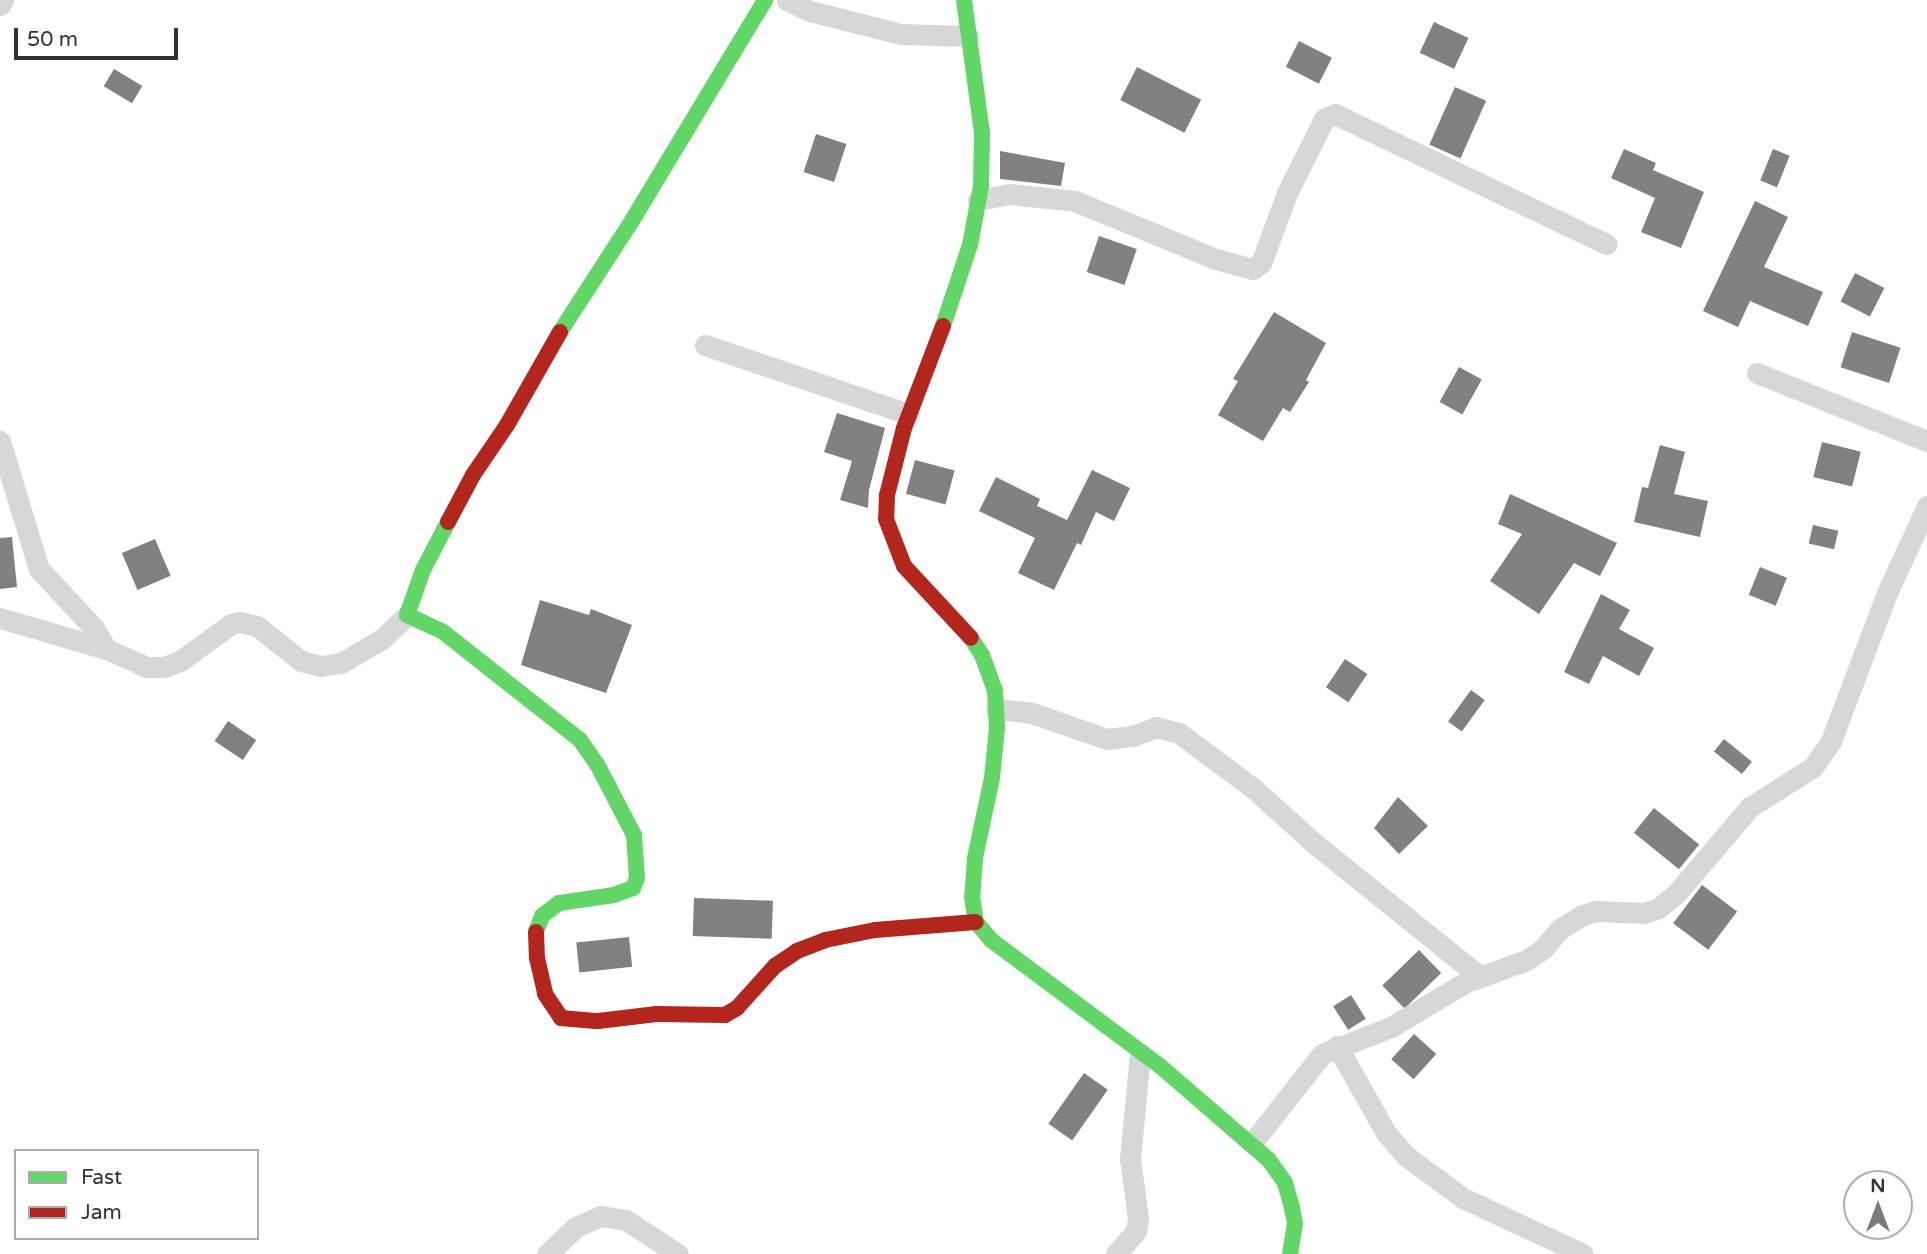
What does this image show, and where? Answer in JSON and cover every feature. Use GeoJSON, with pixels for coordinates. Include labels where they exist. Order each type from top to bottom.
{"type":"FeatureCollection","features":[{"type":"Feature","properties":{"kind":"street"},"geometry":{"type":"LineString","coordinates":[[0,5],[3,0]]}},
{"type":"Feature","properties":{"kind":"street"},"geometry":{"type":"LineString","coordinates":[[0,618],[106,649],[147,667],[164,667],[180,661],[231,624],[239,622],[257,626],[301,662],[321,666],[341,663],[382,639],[407,615],[423,570],[473,475],[507,425],[572,312],[633,219],[765,0]]}},
{"type":"Feature","properties":{"kind":"street"},"geometry":{"type":"LineString","coordinates":[[787,0],[810,11],[901,34],[968,36]]}},
{"type":"Feature","properties":{"kind":"street"},"geometry":{"type":"LineString","coordinates":[[964,0],[982,133],[978,200],[966,258],[909,414],[887,495],[886,519],[904,566],[964,628],[982,655],[995,690],[992,778],[975,858],[972,897],[976,922],[991,940],[1140,1053],[1252,1143],[1285,1183],[1295,1223],[1290,1254]]}},
{"type":"Feature","properties":{"kind":"street"},"geometry":{"type":"LineString","coordinates":[[978,200],[1010,194],[1075,201],[1216,259],[1253,269],[1261,263],[1287,193],[1324,119],[1335,114],[1606,244]]}},
{"type":"Feature","properties":{"kind":"street"},"geometry":{"type":"LineString","coordinates":[[705,345],[909,414]]}},
{"type":"Feature","properties":{"kind":"street"},"geometry":{"type":"LineString","coordinates":[[1757,373],[1927,441]]}},
{"type":"Feature","properties":{"kind":"street"},"geometry":{"type":"LineString","coordinates":[[0,442],[39,569],[94,628],[106,649]]}},
{"type":"Feature","properties":{"kind":"street"},"geometry":{"type":"LineString","coordinates":[[1252,1143],[1311,1063],[1337,1045],[1391,1027],[1479,976],[1535,955],[1560,929],[1582,915],[1596,911],[1643,913],[1664,905],[1750,807],[1813,766],[1831,741],[1882,605],[1927,506]]}},
{"type":"Feature","properties":{"kind":"street"},"geometry":{"type":"LineString","coordinates":[[407,615],[442,631],[580,740],[597,764],[634,835],[637,877],[633,888],[614,895],[559,903],[542,916],[536,932],[537,958],[545,993],[561,1018],[598,1021],[657,1014],[725,1015],[737,1008],[775,966],[797,951],[875,930],[976,922]]}},
{"type":"Feature","properties":{"kind":"street"},"geometry":{"type":"LineString","coordinates":[[996,709],[1032,713],[1107,739],[1133,736],[1156,727],[1179,733],[1254,789],[1315,844],[1479,976]]}},
{"type":"Feature","properties":{"kind":"street"},"geometry":{"type":"LineString","coordinates":[[1337,1045],[1386,1133],[1406,1156],[1463,1198],[1583,1254]]}},
{"type":"Feature","properties":{"kind":"street"},"geometry":{"type":"LineString","coordinates":[[1116,1254],[1136,1231],[1138,1218],[1130,1159],[1140,1053]]}},
{"type":"Feature","properties":{"kind":"street"},"geometry":{"type":"LineString","coordinates":[[547,1254],[576,1227],[601,1216],[626,1220],[678,1254]]}},
{"type":"Feature","properties":{"kind":"building"},"geometry":{"type":"Polygon","coordinates":[[[1434,22],[1468,38],[1454,69],[1420,53],[1434,22]]]}},
{"type":"Feature","properties":{"kind":"building"},"geometry":{"type":"Polygon","coordinates":[[[1299,41],[1332,58],[1319,84],[1286,67],[1299,41]]]}},
{"type":"Feature","properties":{"kind":"building"},"geometry":{"type":"Polygon","coordinates":[[[1137,67],[1201,100],[1184,133],[1120,100],[1137,67]]]}},
{"type":"Feature","properties":{"kind":"building"},"geometry":{"type":"Polygon","coordinates":[[[114,69],[142,86],[132,103],[104,86],[114,69]]]}},
{"type":"Feature","properties":{"kind":"building"},"geometry":{"type":"Polygon","coordinates":[[[1455,87],[1486,101],[1460,158],[1429,145],[1455,87]]]}},
{"type":"Feature","properties":{"kind":"building"},"geometry":{"type":"Polygon","coordinates":[[[816,134],[846,144],[834,182],[804,172],[816,134]]]}},
{"type":"Feature","properties":{"kind":"building"},"geometry":{"type":"Polygon","coordinates":[[[1624,149],[1656,163],[1653,170],[1704,192],[1681,248],[1641,232],[1655,198],[1611,178],[1624,149]]]}},
{"type":"Feature","properties":{"kind":"building"},"geometry":{"type":"Polygon","coordinates":[[[1773,149],[1790,156],[1777,187],[1760,181],[1773,149]]]}},
{"type":"Feature","properties":{"kind":"building"},"geometry":{"type":"Polygon","coordinates":[[[1000,151],[1065,163],[1061,186],[1000,179],[1000,151]]]}},
{"type":"Feature","properties":{"kind":"building"},"geometry":{"type":"Polygon","coordinates":[[[1755,201],[1788,217],[1764,267],[1823,292],[1808,326],[1750,301],[1738,327],[1703,311],[1755,201]]]}},
{"type":"Feature","properties":{"kind":"building"},"geometry":{"type":"Polygon","coordinates":[[[1099,236],[1137,249],[1124,285],[1087,272],[1099,236]]]}},
{"type":"Feature","properties":{"kind":"building"},"geometry":{"type":"Polygon","coordinates":[[[1855,273],[1884,288],[1870,316],[1840,302],[1855,273]]]}},
{"type":"Feature","properties":{"kind":"building"},"geometry":{"type":"Polygon","coordinates":[[[1274,312],[1326,343],[1306,380],[1309,382],[1290,412],[1283,408],[1263,441],[1218,415],[1238,381],[1233,379],[1274,312]]]}},
{"type":"Feature","properties":{"kind":"building"},"geometry":{"type":"Polygon","coordinates":[[[1852,332],[1901,348],[1889,383],[1841,367],[1852,332]]]}},
{"type":"Feature","properties":{"kind":"building"},"geometry":{"type":"Polygon","coordinates":[[[1459,367],[1482,380],[1462,415],[1440,402],[1459,367]]]}},
{"type":"Feature","properties":{"kind":"building"},"geometry":{"type":"Polygon","coordinates":[[[837,413],[885,428],[869,490],[868,508],[840,500],[852,461],[824,452],[837,413]]]}},
{"type":"Feature","properties":{"kind":"building"},"geometry":{"type":"Polygon","coordinates":[[[1822,442],[1861,452],[1852,487],[1813,477],[1822,442]]]}},
{"type":"Feature","properties":{"kind":"building"},"geometry":{"type":"Polygon","coordinates":[[[1660,445],[1685,452],[1674,494],[1708,501],[1700,537],[1634,522],[1642,487],[1648,488],[1660,445]]]}},
{"type":"Feature","properties":{"kind":"building"},"geometry":{"type":"Polygon","coordinates":[[[915,460],[955,471],[946,504],[906,494],[915,460]]]}},
{"type":"Feature","properties":{"kind":"building"},"geometry":{"type":"Polygon","coordinates":[[[1092,470],[1130,488],[1114,521],[1096,512],[1081,545],[1077,543],[1054,590],[1018,573],[1035,538],[979,511],[996,477],[1040,499],[1037,506],[1067,520],[1092,470]]]}},
{"type":"Feature","properties":{"kind":"building"},"geometry":{"type":"Polygon","coordinates":[[[1510,494],[1617,543],[1600,576],[1574,563],[1539,614],[1490,581],[1522,534],[1498,524],[1510,494]]]}},
{"type":"Feature","properties":{"kind":"building"},"geometry":{"type":"Polygon","coordinates":[[[1813,525],[1838,531],[1834,549],[1809,544],[1813,525]]]}},
{"type":"Feature","properties":{"kind":"building"},"geometry":{"type":"Polygon","coordinates":[[[12,537],[17,587],[0,589],[0,538],[12,537]]]}},
{"type":"Feature","properties":{"kind":"building"},"geometry":{"type":"Polygon","coordinates":[[[155,539],[171,576],[137,590],[122,553],[155,539]]]}},
{"type":"Feature","properties":{"kind":"building"},"geometry":{"type":"Polygon","coordinates":[[[1760,567],[1787,578],[1776,606],[1749,595],[1760,567]]]}},
{"type":"Feature","properties":{"kind":"building"},"geometry":{"type":"Polygon","coordinates":[[[1601,594],[1630,610],[1619,629],[1654,648],[1639,676],[1603,656],[1589,684],[1564,672],[1601,594]]]}},
{"type":"Feature","properties":{"kind":"building"},"geometry":{"type":"Polygon","coordinates":[[[540,600],[589,615],[591,609],[632,625],[606,693],[521,665],[540,600]]]}},
{"type":"Feature","properties":{"kind":"building"},"geometry":{"type":"Polygon","coordinates":[[[1345,659],[1367,674],[1348,702],[1326,687],[1345,659]]]}},
{"type":"Feature","properties":{"kind":"building"},"geometry":{"type":"Polygon","coordinates":[[[1471,690],[1485,700],[1462,732],[1448,722],[1471,690]]]}},
{"type":"Feature","properties":{"kind":"building"},"geometry":{"type":"Polygon","coordinates":[[[228,721],[256,740],[243,760],[215,741],[228,721]]]}},
{"type":"Feature","properties":{"kind":"building"},"geometry":{"type":"Polygon","coordinates":[[[1724,739],[1752,762],[1742,774],[1714,751],[1724,739]]]}},
{"type":"Feature","properties":{"kind":"building"},"geometry":{"type":"Polygon","coordinates":[[[1398,797],[1428,826],[1399,854],[1374,828],[1398,797]]]}},
{"type":"Feature","properties":{"kind":"building"},"geometry":{"type":"Polygon","coordinates":[[[1654,808],[1699,845],[1679,869],[1634,833],[1654,808]]]}},
{"type":"Feature","properties":{"kind":"building"},"geometry":{"type":"Polygon","coordinates":[[[1702,885],[1737,911],[1708,950],[1673,923],[1702,885]]]}},
{"type":"Feature","properties":{"kind":"building"},"geometry":{"type":"Polygon","coordinates":[[[694,898],[773,901],[772,939],[693,936],[694,898]]]}},
{"type":"Feature","properties":{"kind":"building"},"geometry":{"type":"Polygon","coordinates":[[[629,937],[632,967],[579,972],[576,943],[629,937]]]}},
{"type":"Feature","properties":{"kind":"building"},"geometry":{"type":"Polygon","coordinates":[[[1419,950],[1441,973],[1405,1008],[1382,985],[1419,950]]]}},
{"type":"Feature","properties":{"kind":"building"},"geometry":{"type":"Polygon","coordinates":[[[1351,995],[1366,1019],[1348,1030],[1333,1006],[1351,995]]]}},
{"type":"Feature","properties":{"kind":"building"},"geometry":{"type":"Polygon","coordinates":[[[1414,1034],[1436,1054],[1414,1079],[1391,1059],[1414,1034]]]}},
{"type":"Feature","properties":{"kind":"building"},"geometry":{"type":"Polygon","coordinates":[[[1084,1073],[1108,1090],[1072,1140],[1048,1124],[1084,1073]]]}},
{"type":"Feature","properties":{"kind":"traffic: fast"},"geometry":{"type":"LineString","coordinates":[[560,332],[633,219],[765,0]]}},
{"type":"Feature","properties":{"kind":"traffic: fast"},"geometry":{"type":"LineString","coordinates":[[943,326],[970,245],[981,186],[982,133],[964,0]]}},
{"type":"Feature","properties":{"kind":"traffic: fast"},"geometry":{"type":"LineString","coordinates":[[448,522],[423,570],[407,615],[442,631],[580,740],[597,764],[634,835],[637,878],[633,888],[614,895],[559,903],[542,916],[536,932]]}},
{"type":"Feature","properties":{"kind":"traffic: fast"},"geometry":{"type":"LineString","coordinates":[[971,638],[982,655],[995,690],[997,728],[992,778],[975,858],[972,897],[976,922],[991,940],[1160,1066],[1269,1160],[1285,1183],[1292,1208],[1295,1223],[1290,1254]]}},
{"type":"Feature","properties":{"kind":"traffic: jam"},"geometry":{"type":"LineString","coordinates":[[943,326],[904,428],[887,495],[886,519],[904,566],[971,638]]}},
{"type":"Feature","properties":{"kind":"traffic: jam"},"geometry":{"type":"LineString","coordinates":[[448,522],[473,475],[507,425],[560,332]]}},
{"type":"Feature","properties":{"kind":"traffic: jam"},"geometry":{"type":"LineString","coordinates":[[536,932],[537,958],[545,994],[561,1018],[598,1021],[657,1014],[725,1015],[737,1008],[775,966],[797,951],[825,940],[875,930],[976,922]]}}]}
